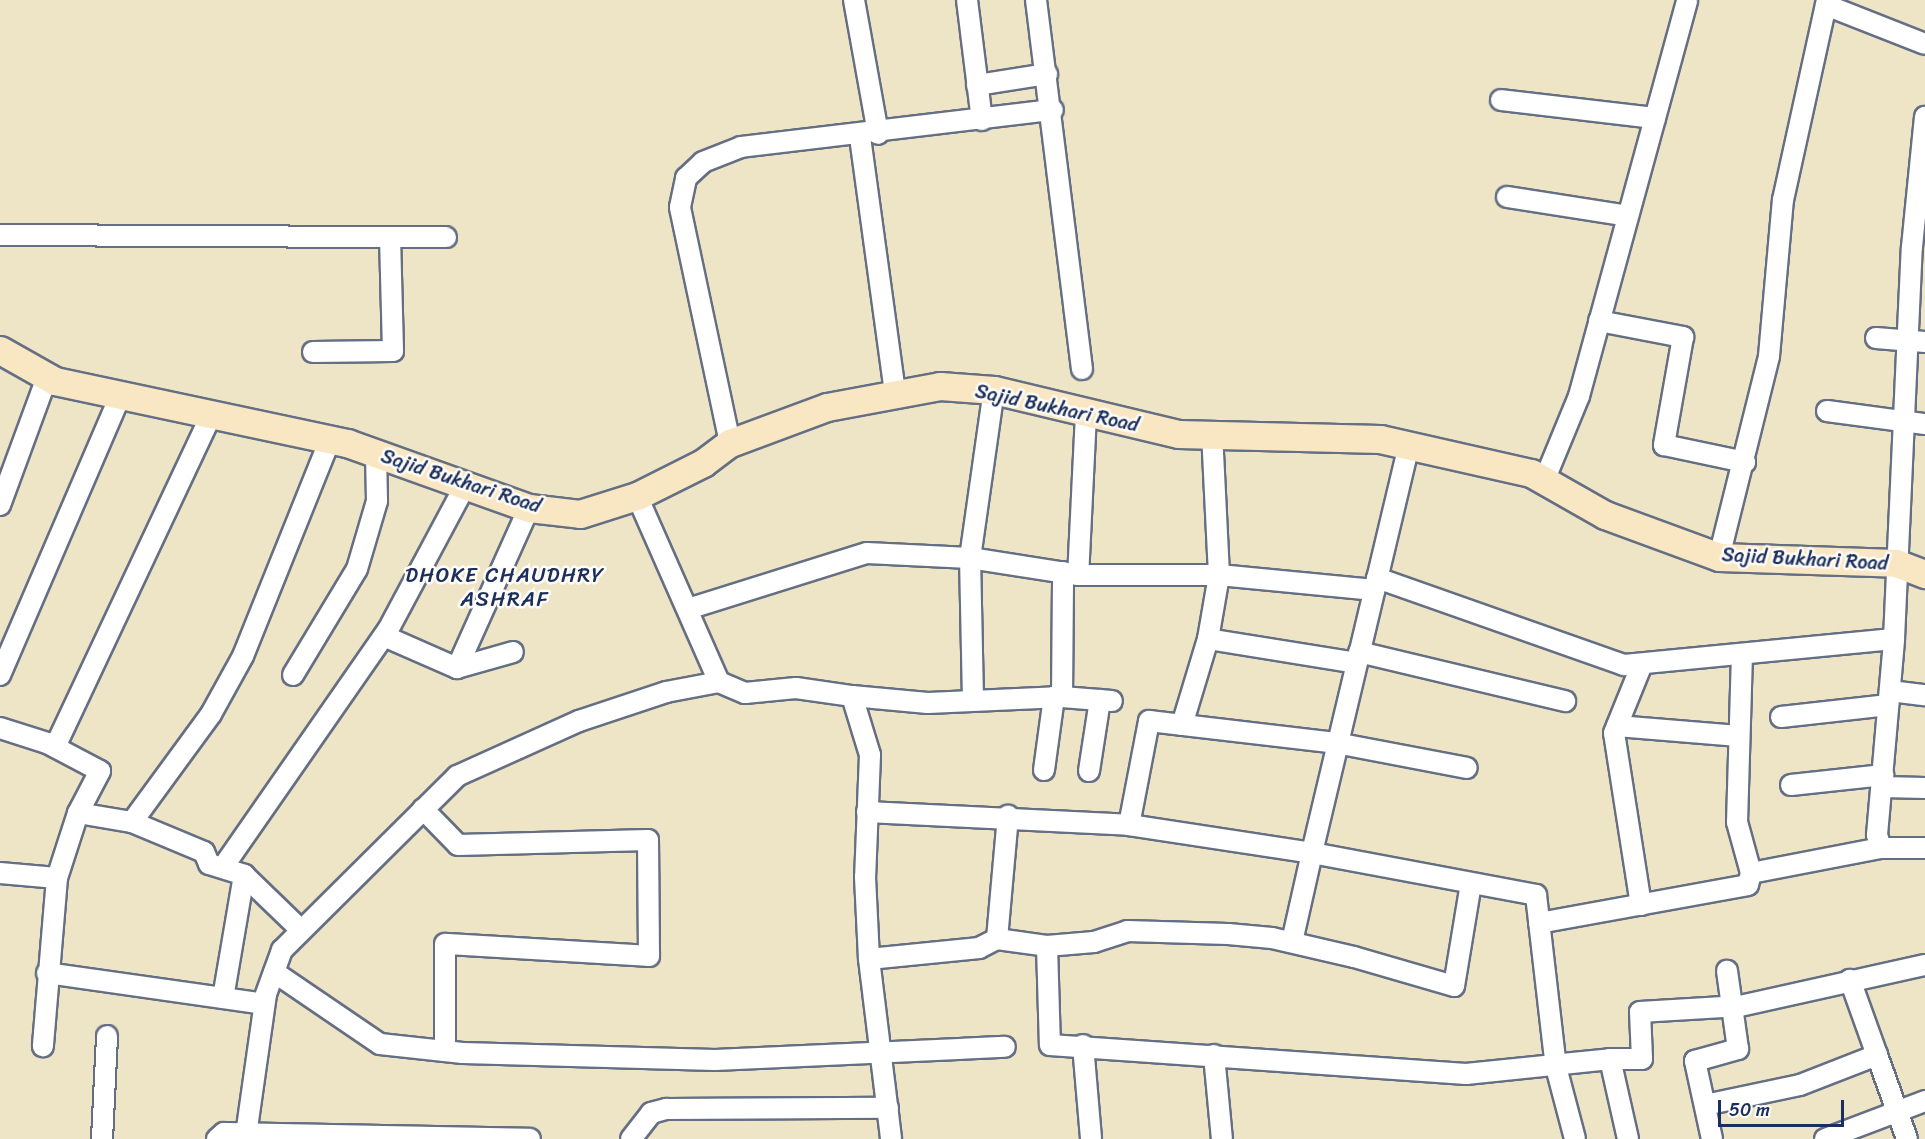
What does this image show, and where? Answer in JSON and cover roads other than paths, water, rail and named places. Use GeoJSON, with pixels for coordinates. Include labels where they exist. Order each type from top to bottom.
{"type":"FeatureCollection","features":[{"type":"Feature","properties":{"kind":"street"},"geometry":{"type":"LineString","coordinates":[[854,0],[895,391]]}},
{"type":"Feature","properties":{"kind":"street"},"geometry":{"type":"LineString","coordinates":[[967,0],[982,120]]}},
{"type":"Feature","properties":{"kind":"street"},"geometry":{"type":"LineString","coordinates":[[1036,0],[1053,110],[1082,369]]}},
{"type":"Feature","properties":{"kind":"street"},"geometry":{"type":"LineString","coordinates":[[1544,481],[1579,396],[1687,0]]}},
{"type":"Feature","properties":{"kind":"street"},"geometry":{"type":"LineString","coordinates":[[1719,557],[1745,462],[1769,356],[1783,200],[1827,3],[1925,44]]}},
{"type":"Feature","properties":{"kind":"street"},"geometry":{"type":"LineString","coordinates":[[977,85],[1047,74]]}},
{"type":"Feature","properties":{"kind":"street"},"geometry":{"type":"LineString","coordinates":[[1501,100],[1655,117]]}},
{"type":"Feature","properties":{"kind":"street"},"geometry":{"type":"LineString","coordinates":[[730,442],[680,207],[686,178],[703,162],[741,147],[869,136],[1053,110]]}},
{"type":"Feature","properties":{"kind":"street"},"geometry":{"type":"LineString","coordinates":[[1881,848],[1883,781],[1894,639],[1896,563],[1916,422],[1918,342],[1912,248],[1925,117]]}},
{"type":"Feature","properties":{"kind":"street"},"geometry":{"type":"LineString","coordinates":[[1507,197],[1628,216]]}},
{"type":"Feature","properties":{"kind":"street"},"geometry":{"type":"LineString","coordinates":[[0,235],[446,237]]}},
{"type":"Feature","properties":{"kind":"street"},"geometry":{"type":"LineString","coordinates":[[313,352],[393,351],[390,237]]}},
{"type":"Feature","properties":{"kind":"street"},"geometry":{"type":"LineString","coordinates":[[1599,321],[1683,337],[1664,445],[1745,462]]}},
{"type":"Feature","properties":{"kind":"street"},"geometry":{"type":"LineString","coordinates":[[1876,338],[1918,342]]}},
{"type":"Feature","properties":{"kind":"street","name":"Sajid Bukhari Road"},"geometry":{"type":"LineString","coordinates":[[0,350],[47,377],[210,417],[330,440],[376,453],[529,508],[580,514],[637,496],[703,463],[730,442],[827,407],[895,391],[940,386],[994,390],[1086,414],[1178,434],[1368,438],[1409,445],[1544,481],[1605,515],[1719,557],[1896,563],[1925,574]]}},
{"type":"Feature","properties":{"kind":"street"},"geometry":{"type":"LineString","coordinates":[[0,505],[47,377]]}},
{"type":"Feature","properties":{"kind":"street"},"geometry":{"type":"LineString","coordinates":[[973,700],[970,558],[994,390]]}},
{"type":"Feature","properties":{"kind":"street"},"geometry":{"type":"LineString","coordinates":[[0,675],[120,396]]}},
{"type":"Feature","properties":{"kind":"street"},"geometry":{"type":"LineString","coordinates":[[1827,411],[1916,422]]}},
{"type":"Feature","properties":{"kind":"street"},"geometry":{"type":"LineString","coordinates":[[1044,770],[1058,697],[1086,414]]}},
{"type":"Feature","properties":{"kind":"street"},"geometry":{"type":"LineString","coordinates":[[55,747],[210,417]]}},
{"type":"Feature","properties":{"kind":"street"},"geometry":{"type":"LineString","coordinates":[[1182,725],[1208,639],[1219,575],[1212,433]]}},
{"type":"Feature","properties":{"kind":"street"},"geometry":{"type":"LineString","coordinates":[[132,822],[211,714],[243,656],[330,440]]}},
{"type":"Feature","properties":{"kind":"street"},"geometry":{"type":"LineString","coordinates":[[1292,942],[1336,742],[1409,445]]}},
{"type":"Feature","properties":{"kind":"street"},"geometry":{"type":"LineString","coordinates":[[293,675],[357,569],[377,501],[376,453]]}},
{"type":"Feature","properties":{"kind":"street"},"geometry":{"type":"LineString","coordinates":[[223,867],[384,636],[466,484]]}},
{"type":"Feature","properties":{"kind":"street"},"geometry":{"type":"LineString","coordinates":[[637,496],[691,608],[719,682]]}},
{"type":"Feature","properties":{"kind":"street"},"geometry":{"type":"LineString","coordinates":[[457,668],[529,508]]}},
{"type":"Feature","properties":{"kind":"street"},"geometry":{"type":"LineString","coordinates":[[691,608],[867,554],[970,558],[1071,574],[1219,575],[1375,584],[1624,665],[1894,639]]}},
{"type":"Feature","properties":{"kind":"street"},"geometry":{"type":"LineString","coordinates":[[384,636],[457,668],[513,652]]}},
{"type":"Feature","properties":{"kind":"street"},"geometry":{"type":"LineString","coordinates":[[1208,639],[1357,658],[1565,701]]}},
{"type":"Feature","properties":{"kind":"street"},"geometry":{"type":"LineString","coordinates":[[1539,923],[1748,885],[1751,873],[1737,822],[1742,654]]}},
{"type":"Feature","properties":{"kind":"street"},"geometry":{"type":"LineString","coordinates":[[1641,905],[1617,726],[1642,664]]}},
{"type":"Feature","properties":{"kind":"street"},"geometry":{"type":"LineString","coordinates":[[246,1135],[264,1004],[282,950],[457,776],[579,721],[666,692],[719,682],[746,693],[796,688],[928,703],[1058,697],[1106,701],[1089,771]]}},
{"type":"Feature","properties":{"kind":"street"},"geometry":{"type":"LineString","coordinates":[[1781,717],[1889,698],[1925,695]]}},
{"type":"Feature","properties":{"kind":"street"},"geometry":{"type":"LineString","coordinates":[[852,696],[870,755],[867,812],[869,959],[891,1139]]}},
{"type":"Feature","properties":{"kind":"street"},"geometry":{"type":"LineString","coordinates":[[1129,825],[1149,721],[1336,742],[1467,768]]}},
{"type":"Feature","properties":{"kind":"street"},"geometry":{"type":"LineString","coordinates":[[1617,726],[1739,736]]}},
{"type":"Feature","properties":{"kind":"street"},"geometry":{"type":"LineString","coordinates":[[0,728],[55,747],[100,771],[78,813],[57,879],[47,973],[43,1046]]}},
{"type":"Feature","properties":{"kind":"street"},"geometry":{"type":"LineString","coordinates":[[1791,785],[1883,781],[1925,788]]}},
{"type":"Feature","properties":{"kind":"street"},"geometry":{"type":"LineString","coordinates":[[423,809],[458,845],[648,840],[649,956],[444,944],[445,1051]]}},
{"type":"Feature","properties":{"kind":"street"},"geometry":{"type":"LineString","coordinates":[[867,812],[1008,815],[1129,825],[1312,853],[1536,896],[1556,1067],[1575,1139]]}},
{"type":"Feature","properties":{"kind":"street"},"geometry":{"type":"LineString","coordinates":[[78,813],[132,822],[204,852],[209,864],[244,875],[301,930]]}},
{"type":"Feature","properties":{"kind":"street"},"geometry":{"type":"LineString","coordinates":[[998,939],[1008,815]]}},
{"type":"Feature","properties":{"kind":"street"},"geometry":{"type":"LineString","coordinates":[[1751,873],[1881,848],[1925,848]]}},
{"type":"Feature","properties":{"kind":"street"},"geometry":{"type":"LineString","coordinates":[[0,873],[57,879]]}},
{"type":"Feature","properties":{"kind":"street"},"geometry":{"type":"LineString","coordinates":[[223,998],[244,875]]}},
{"type":"Feature","properties":{"kind":"street"},"geometry":{"type":"LineString","coordinates":[[869,959],[979,948],[998,939],[1047,945],[1094,942],[1127,931],[1292,942],[1454,986],[1471,883]]}},
{"type":"Feature","properties":{"kind":"street"},"geometry":{"type":"LineString","coordinates":[[1047,945],[1050,1045],[1134,1048],[1145,1055],[1214,1055],[1466,1074],[1556,1067],[1610,1059],[1642,1059],[1640,1012],[1732,1006],[1925,965]]}},
{"type":"Feature","properties":{"kind":"street"},"geometry":{"type":"LineString","coordinates":[[1712,1139],[1695,1061],[1738,1049],[1727,971]]}},
{"type":"Feature","properties":{"kind":"street"},"geometry":{"type":"LineString","coordinates":[[274,972],[380,1044],[445,1051],[715,1060],[1005,1047]]}},
{"type":"Feature","properties":{"kind":"street"},"geometry":{"type":"LineString","coordinates":[[47,973],[264,1004]]}},
{"type":"Feature","properties":{"kind":"street"},"geometry":{"type":"LineString","coordinates":[[1850,980],[1908,1139]]}},
{"type":"Feature","properties":{"kind":"street"},"geometry":{"type":"LineString","coordinates":[[102,1139],[107,1036]]}},
{"type":"Feature","properties":{"kind":"street"},"geometry":{"type":"LineString","coordinates":[[1083,1045],[1091,1139]]}},
{"type":"Feature","properties":{"kind":"street"},"geometry":{"type":"LineString","coordinates":[[1214,1055],[1222,1139]]}},
{"type":"Feature","properties":{"kind":"street"},"geometry":{"type":"LineString","coordinates":[[1705,1105],[1800,1085],[1877,1055]]}},
{"type":"Feature","properties":{"kind":"street"},"geometry":{"type":"LineString","coordinates":[[1610,1059],[1628,1139]]}},
{"type":"Feature","properties":{"kind":"street"},"geometry":{"type":"LineString","coordinates":[[1825,1139],[1925,1101]]}},
{"type":"Feature","properties":{"kind":"street"},"geometry":{"type":"LineString","coordinates":[[631,1139],[651,1113],[666,1108],[888,1108]]}},
{"type":"Feature","properties":{"kind":"street"},"geometry":{"type":"LineString","coordinates":[[217,1139],[224,1133],[530,1139]]}},
{"type":"Feature","properties":{"kind":"district","name":"DHOKE CHAUDHRY ASHRAF"},"geometry":{"type":"Point","coordinates":[505,587]}}]}
